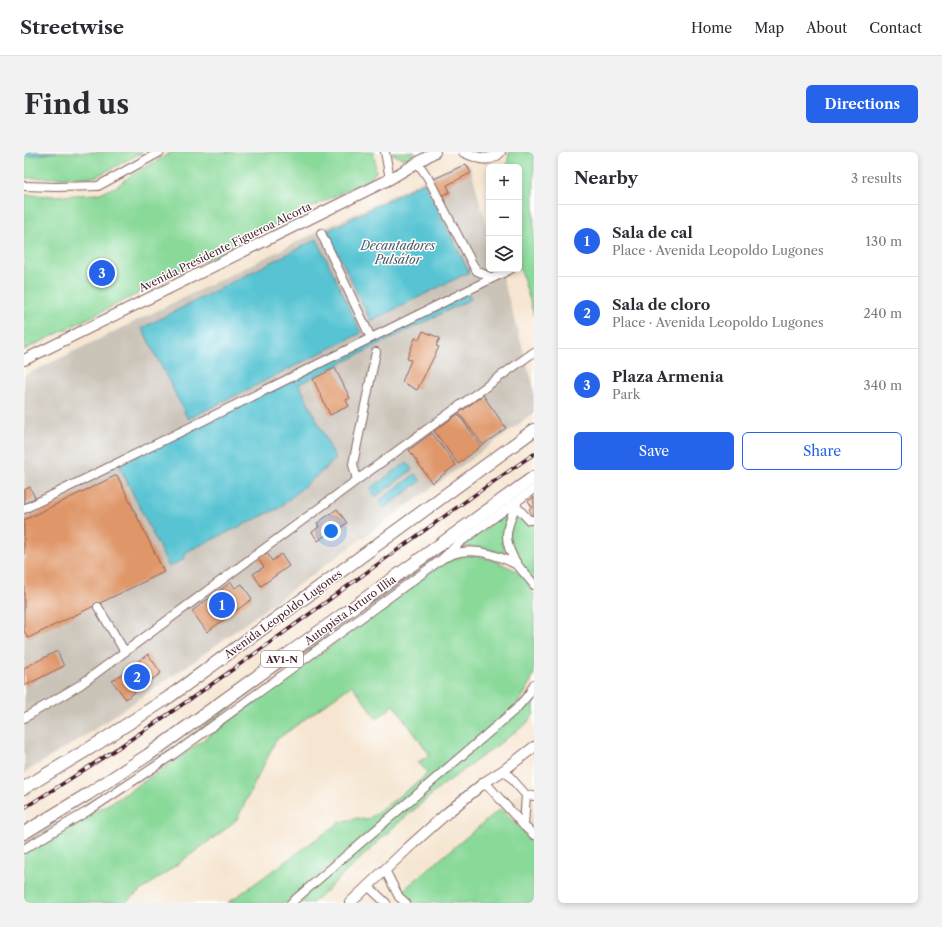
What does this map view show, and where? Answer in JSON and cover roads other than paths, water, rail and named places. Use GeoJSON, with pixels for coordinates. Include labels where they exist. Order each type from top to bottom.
{"type":"FeatureCollection","features":[{"type":"Feature","properties":{"kind":"highway","name":"Avenida Leopoldo Lugones"},"geometry":{"type":"LineString","coordinates":[[24,788],[100,742],[169,697],[534,430]]}},
{"type":"Feature","properties":{"kind":"highway","name":"Autopista Arturo Illia"},"geometry":{"type":"LineString","coordinates":[[24,833],[148,755],[534,477]]}},
{"type":"Feature","properties":{"kind":"main road","name":"Avenida Presidente Figueroa Alcorta"},"geometry":{"type":"LineString","coordinates":[[24,360],[390,179],[435,152]]}},
{"type":"Feature","properties":{"kind":"main road"},"geometry":{"type":"LineString","coordinates":[[464,152],[482,159],[493,157],[500,152]]}},
{"type":"Feature","properties":{"kind":"main road"},"geometry":{"type":"LineString","coordinates":[[350,903],[447,813],[532,747]]}},
{"type":"Feature","properties":{"kind":"street"},"geometry":{"type":"LineString","coordinates":[[24,186],[56,188],[98,186],[160,152]]}},
{"type":"Feature","properties":{"kind":"street"},"geometry":{"type":"LineString","coordinates":[[385,152],[390,179]]}},
{"type":"Feature","properties":{"kind":"street"},"geometry":{"type":"LineString","coordinates":[[418,163],[428,178],[473,265],[477,270],[492,278]]}},
{"type":"Feature","properties":{"kind":"street"},"geometry":{"type":"LineString","coordinates":[[321,233],[371,338]]}},
{"type":"Feature","properties":{"kind":"street"},"geometry":{"type":"LineString","coordinates":[[24,509],[505,272]]}},
{"type":"Feature","properties":{"kind":"street"},"geometry":{"type":"LineString","coordinates":[[357,480],[353,464],[376,352]]}},
{"type":"Feature","properties":{"kind":"street"},"geometry":{"type":"LineString","coordinates":[[24,718],[80,685],[357,480],[534,352]]}},
{"type":"Feature","properties":{"kind":"street"},"geometry":{"type":"LineString","coordinates":[[24,849],[100,804],[181,750],[442,559],[459,543],[517,503],[534,489]]}},
{"type":"Feature","properties":{"kind":"street"},"geometry":{"type":"LineString","coordinates":[[517,503],[529,520],[534,520]]}},
{"type":"Feature","properties":{"kind":"street"},"geometry":{"type":"LineString","coordinates":[[517,503],[508,525],[506,538],[509,550],[518,566],[534,585]]}},
{"type":"Feature","properties":{"kind":"street"},"geometry":{"type":"LineString","coordinates":[[442,559],[462,551],[475,551],[499,557],[518,566]]}},
{"type":"Feature","properties":{"kind":"street"},"geometry":{"type":"LineString","coordinates":[[98,607],[125,652]]}},
{"type":"Feature","properties":{"kind":"street"},"geometry":{"type":"LineString","coordinates":[[291,903],[516,709],[529,694],[534,684]]}},
{"type":"Feature","properties":{"kind":"street"},"geometry":{"type":"LineString","coordinates":[[504,770],[530,796],[524,826]]}},
{"type":"Feature","properties":{"kind":"street"},"geometry":{"type":"LineString","coordinates":[[485,782],[524,826],[534,835]]}},
{"type":"Feature","properties":{"kind":"street"},"geometry":{"type":"LineString","coordinates":[[385,870],[396,892],[406,903]]}},
{"type":"Feature","properties":{"kind":"street"},"geometry":{"type":"LineString","coordinates":[[368,886],[386,903]]}},
{"type":"Feature","properties":{"kind":"water"},"geometry":{"type":"Polygon","coordinates":[[[24,152],[57,152],[24,157],[24,152]]]}},
{"type":"Feature","properties":{"kind":"water","name":"Decantadores Pulsátor"},"geometry":{"type":"Polygon","coordinates":[[[424,182],[469,272],[371,321],[327,231],[424,182]]]}},
{"type":"Feature","properties":{"kind":"water"},"geometry":{"type":"Polygon","coordinates":[[[317,239],[361,333],[188,419],[142,328],[317,239]]]}},
{"type":"Feature","properties":{"kind":"water"},"geometry":{"type":"Polygon","coordinates":[[[469,294],[471,299],[299,384],[336,459],[279,508],[188,551],[184,559],[169,567],[119,465],[469,294]]]}},
{"type":"Feature","properties":{"kind":"water"},"geometry":{"type":"Polygon","coordinates":[[[407,462],[412,470],[375,497],[370,489],[407,462]]]}},
{"type":"Feature","properties":{"kind":"water"},"geometry":{"type":"Polygon","coordinates":[[[415,474],[421,481],[384,508],[379,501],[415,474]]]}},
{"type":"Feature","properties":{"kind":"railway"},"geometry":{"type":"LineString","coordinates":[[24,808],[103,758],[206,688],[534,454]]}},
{"type":"Feature","properties":{"kind":"place","name":"Plaza Armenia"},"geometry":{"type":"Point","coordinates":[102,273]}},
{"type":"Feature","properties":{"kind":"place","name":"Sala de cal"},"geometry":{"type":"Point","coordinates":[222,605]}},
{"type":"Feature","properties":{"kind":"place","name":"Sala de cloro"},"geometry":{"type":"Point","coordinates":[137,677]}}]}
